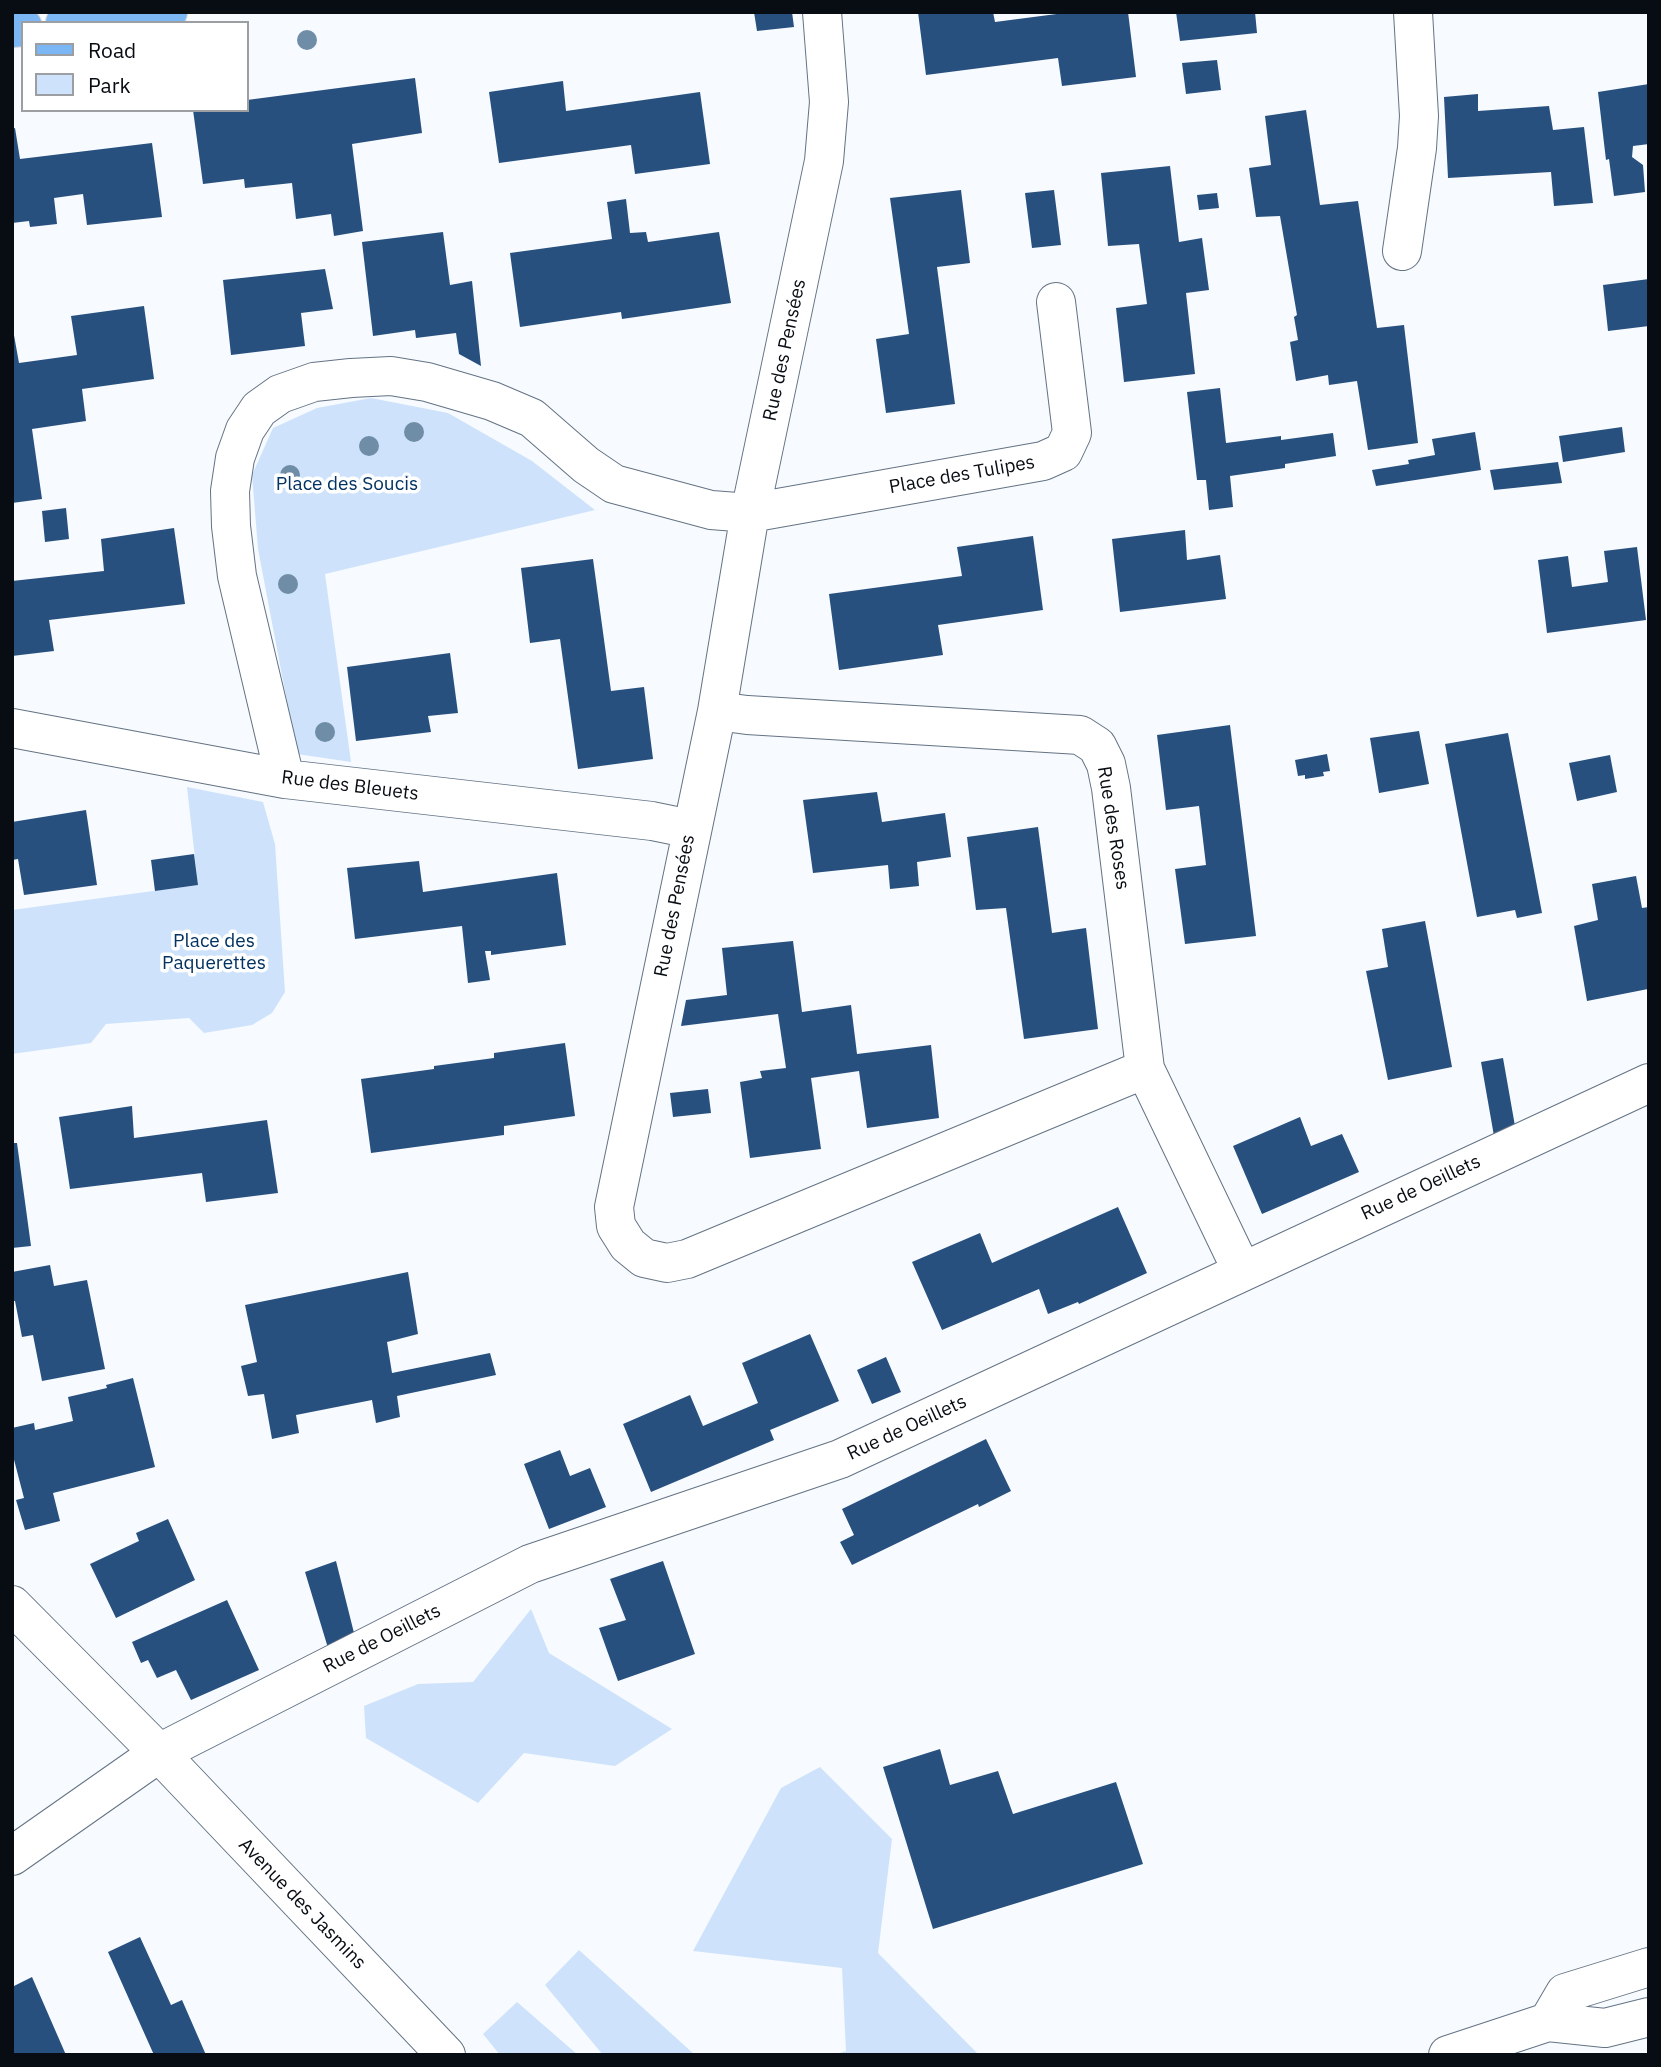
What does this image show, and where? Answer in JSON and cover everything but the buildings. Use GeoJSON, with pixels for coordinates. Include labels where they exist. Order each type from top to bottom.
{"type":"FeatureCollection","features":[{"type":"Feature","properties":{"kind":"main road"},"geometry":{"type":"LineString","coordinates":[[84,21],[168,12]]}},
{"type":"Feature","properties":{"kind":"street","name":"Rue des Pensées"},"geometry":{"type":"LineString","coordinates":[[822,12],[829,102],[824,161],[750,513],[717,710],[614,1207],[616,1226],[628,1245],[644,1258],[667,1263],[687,1259],[1145,1069]]}},
{"type":"Feature","properties":{"kind":"street"},"geometry":{"type":"LineString","coordinates":[[1402,251],[1419,116],[1413,12]]}},
{"type":"Feature","properties":{"kind":"street","name":"Place des Tulipes"},"geometry":{"type":"LineString","coordinates":[[750,513],[1043,460],[1063,452],[1072,433],[1056,302]]}},
{"type":"Feature","properties":{"kind":"street"},"geometry":{"type":"LineString","coordinates":[[285,779],[237,576],[230,491],[235,458],[245,430],[259,409],[280,394],[314,382],[351,378],[391,376],[427,382],[492,401],[532,418],[586,465],[614,484],[710,510],[750,513]]}},
{"type":"Feature","properties":{"kind":"street","name":"Rue des Roses"},"geometry":{"type":"LineString","coordinates":[[717,710],[747,715],[1080,736],[1097,746],[1106,764],[1111,788],[1145,1069],[1242,1271]]}},
{"type":"Feature","properties":{"kind":"street","name":"Rue des Bleuets"},"geometry":{"type":"LineString","coordinates":[[12,728],[285,779],[652,821],[691,830]]}},
{"type":"Feature","properties":{"kind":"street","name":"Rue de Oeillets"},"geometry":{"type":"LineString","coordinates":[[12,1856],[159,1753],[530,1564],[840,1459],[1649,1083]]}},
{"type":"Feature","properties":{"kind":"street","name":"Avenue des Jasmins"},"geometry":{"type":"LineString","coordinates":[[12,1605],[159,1753],[446,2055]]}},
{"type":"Feature","properties":{"kind":"street"},"geometry":{"type":"LineString","coordinates":[[1548,2022],[1565,1993],[1649,1967]]}},
{"type":"Feature","properties":{"kind":"street"},"geometry":{"type":"LineString","coordinates":[[1448,2055],[1548,2022],[1605,2028],[1649,2017]]}},
{"type":"Feature","properties":{"kind":"green space","name":"Place des Soucis"},"geometry":{"type":"Polygon","coordinates":[[[371,398],[448,413],[532,461],[595,510],[325,574],[351,762],[297,754],[258,549],[252,475],[273,428],[317,408],[371,398]]]}},
{"type":"Feature","properties":{"kind":"green space","name":"Place des Paquerettes"},"geometry":{"type":"Polygon","coordinates":[[[187,787],[263,802],[275,844],[285,992],[272,1013],[252,1025],[204,1033],[189,1018],[106,1024],[91,1043],[12,1054],[12,910],[198,885],[187,787]]]}},
{"type":"Feature","properties":{"kind":"green space"},"geometry":{"type":"Polygon","coordinates":[[[531,1609],[549,1653],[672,1729],[615,1766],[524,1753],[478,1803],[366,1738],[364,1706],[418,1684],[473,1682],[531,1609]]]}},
{"type":"Feature","properties":{"kind":"green space"},"geometry":{"type":"Polygon","coordinates":[[[820,1767],[892,1839],[878,1953],[979,2055],[833,2055],[846,2051],[842,1968],[693,1951],[781,1788],[820,1767]]]}},
{"type":"Feature","properties":{"kind":"green space"},"geometry":{"type":"Polygon","coordinates":[[[579,1950],[695,2055],[603,2055],[545,1985],[579,1950]]]}},
{"type":"Feature","properties":{"kind":"green space"},"geometry":{"type":"Polygon","coordinates":[[[517,2002],[578,2055],[500,2055],[483,2034],[517,2002]]]}}]}
